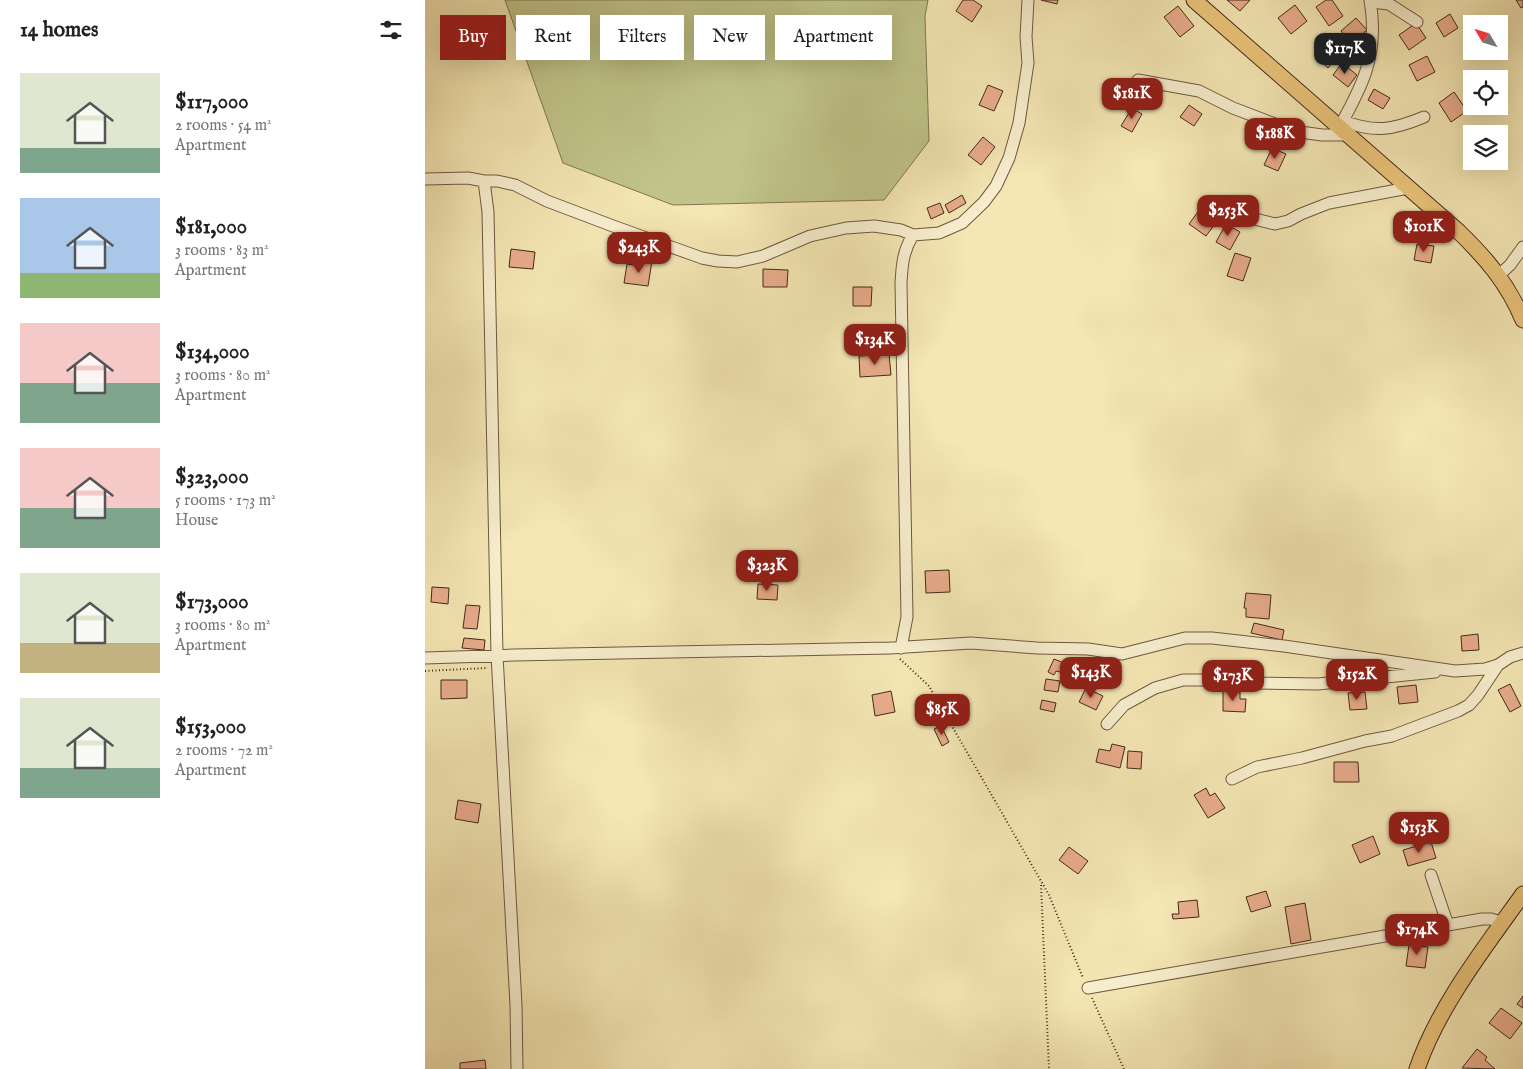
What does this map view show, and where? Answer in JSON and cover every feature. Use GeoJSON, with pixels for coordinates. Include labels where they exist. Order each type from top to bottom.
{"type":"FeatureCollection","features":[{"type":"Feature","properties":{"kind":"main road"},"geometry":{"type":"LineString","coordinates":[[1194,0],[1343,128],[1484,256],[1499,276],[1523,320]]}},
{"type":"Feature","properties":{"kind":"main road"},"geometry":{"type":"LineString","coordinates":[[1417,1069],[1428,1040],[1443,1013],[1468,973],[1523,894]]}},
{"type":"Feature","properties":{"kind":"street"},"geometry":{"type":"LineString","coordinates":[[425,179],[468,178],[484,182],[497,181],[515,185],[547,201],[702,258],[718,261],[737,262],[777,250],[810,236],[846,228],[874,226],[901,230],[913,236],[939,233],[962,223],[984,202],[996,186],[1009,158],[1019,123],[1028,63],[1026,37],[1028,0]]}},
{"type":"Feature","properties":{"kind":"street"},"geometry":{"type":"LineString","coordinates":[[1343,128],[1366,72],[1371,52],[1371,1],[1389,4],[1417,22]]}},
{"type":"Feature","properties":{"kind":"street"},"geometry":{"type":"LineString","coordinates":[[1138,80],[1199,91],[1233,108],[1293,131],[1322,135],[1343,128],[1395,128],[1424,117]]}},
{"type":"Feature","properties":{"kind":"street"},"geometry":{"type":"LineString","coordinates":[[484,182],[488,212],[497,655],[516,1004],[517,1069]]}},
{"type":"Feature","properties":{"kind":"street"},"geometry":{"type":"LineString","coordinates":[[1210,208],[1275,224],[1288,221],[1329,203],[1408,188]]}},
{"type":"Feature","properties":{"kind":"street"},"geometry":{"type":"LineString","coordinates":[[896,648],[907,617],[901,283],[904,253],[913,236]]}},
{"type":"Feature","properties":{"kind":"street"},"geometry":{"type":"LineString","coordinates":[[1499,276],[1510,266],[1523,248]]}},
{"type":"Feature","properties":{"kind":"street"},"geometry":{"type":"LineString","coordinates":[[425,658],[896,648],[971,643],[1088,650],[1122,654],[1185,638],[1212,638],[1284,646],[1455,671]]}},
{"type":"Feature","properties":{"kind":"street"},"geometry":{"type":"LineString","coordinates":[[1107,724],[1124,705],[1155,688],[1183,680],[1319,684],[1485,669],[1523,653]]}},
{"type":"Feature","properties":{"kind":"street"},"geometry":{"type":"LineString","coordinates":[[1232,779],[1257,767],[1393,736],[1458,711],[1469,705],[1478,695],[1498,665]]}},
{"type":"Feature","properties":{"kind":"street"},"geometry":{"type":"LineString","coordinates":[[1431,874],[1448,925]]}},
{"type":"Feature","properties":{"kind":"street"},"geometry":{"type":"LineString","coordinates":[[1088,988],[1483,919],[1491,919],[1503,923]]}},
{"type":"Feature","properties":{"kind":"path"},"geometry":{"type":"LineString","coordinates":[[896,648],[929,686],[1049,895],[1124,1069]]}},
{"type":"Feature","properties":{"kind":"path"},"geometry":{"type":"LineString","coordinates":[[425,671],[498,668]]}},
{"type":"Feature","properties":{"kind":"path"},"geometry":{"type":"LineString","coordinates":[[1041,882],[1049,1069]]}},
{"type":"Feature","properties":{"kind":"green space"},"geometry":{"type":"Polygon","coordinates":[[[505,0],[928,0],[925,16],[929,141],[884,200],[673,205],[563,163],[526,60],[590,60],[590,15],[516,15],[516,31],[505,0]]]}},
{"type":"Feature","properties":{"kind":"building"},"geometry":{"type":"Polygon","coordinates":[[[963,0],[973,0],[982,6],[972,22],[956,11],[963,0]]]}},
{"type":"Feature","properties":{"kind":"building"},"geometry":{"type":"Polygon","coordinates":[[[1041,0],[1058,0],[1057,4],[1041,0]]]}},
{"type":"Feature","properties":{"kind":"building"},"geometry":{"type":"Polygon","coordinates":[[[1227,0],[1250,0],[1240,11],[1227,0]]]}},
{"type":"Feature","properties":{"kind":"building"},"geometry":{"type":"Polygon","coordinates":[[[1326,0],[1332,0],[1343,16],[1329,26],[1316,7],[1326,0]]]}},
{"type":"Feature","properties":{"kind":"building"},"geometry":{"type":"Polygon","coordinates":[[[1516,0],[1523,0],[1523,7],[1521,8],[1516,0]]]}},
{"type":"Feature","properties":{"kind":"building"},"geometry":{"type":"Polygon","coordinates":[[[1295,5],[1307,21],[1291,34],[1278,18],[1295,5]]]}},
{"type":"Feature","properties":{"kind":"building"},"geometry":{"type":"Polygon","coordinates":[[[1178,6],[1194,26],[1180,37],[1164,17],[1178,6]]]}},
{"type":"Feature","properties":{"kind":"building"},"geometry":{"type":"Polygon","coordinates":[[[1450,14],[1458,28],[1444,37],[1436,23],[1450,14]]]}},
{"type":"Feature","properties":{"kind":"building"},"geometry":{"type":"Polygon","coordinates":[[[1356,18],[1367,30],[1351,44],[1341,31],[1356,18]]]}},
{"type":"Feature","properties":{"kind":"building"},"geometry":{"type":"Polygon","coordinates":[[[1416,23],[1426,38],[1409,50],[1399,35],[1416,23]]]}},
{"type":"Feature","properties":{"kind":"building"},"geometry":{"type":"Polygon","coordinates":[[[1324,45],[1338,56],[1328,68],[1315,56],[1324,45]]]}},
{"type":"Feature","properties":{"kind":"building"},"geometry":{"type":"Polygon","coordinates":[[[1427,56],[1435,72],[1417,81],[1409,65],[1427,56]]]}},
{"type":"Feature","properties":{"kind":"building"},"geometry":{"type":"Polygon","coordinates":[[[1342,63],[1357,75],[1348,87],[1333,75],[1342,63]]]}},
{"type":"Feature","properties":{"kind":"building"},"geometry":{"type":"Polygon","coordinates":[[[988,85],[1003,91],[994,111],[979,105],[988,85]]]}},
{"type":"Feature","properties":{"kind":"building"},"geometry":{"type":"Polygon","coordinates":[[[1374,89],[1390,98],[1383,109],[1368,100],[1374,89]]]}},
{"type":"Feature","properties":{"kind":"building"},"geometry":{"type":"Polygon","coordinates":[[[1454,92],[1463,105],[1463,114],[1451,122],[1439,103],[1454,92]]]}},
{"type":"Feature","properties":{"kind":"building"},"geometry":{"type":"Polygon","coordinates":[[[1189,105],[1202,114],[1194,126],[1180,117],[1189,105]]]}},
{"type":"Feature","properties":{"kind":"building"},"geometry":{"type":"Polygon","coordinates":[[[1132,108],[1142,114],[1132,132],[1121,126],[1132,108]]]}},
{"type":"Feature","properties":{"kind":"building"},"geometry":{"type":"Polygon","coordinates":[[[983,137],[995,147],[981,165],[968,155],[983,137]]]}},
{"type":"Feature","properties":{"kind":"building"},"geometry":{"type":"Polygon","coordinates":[[[1272,148],[1286,154],[1278,171],[1264,165],[1272,148]]]}},
{"type":"Feature","properties":{"kind":"building"},"geometry":{"type":"Polygon","coordinates":[[[962,195],[966,203],[949,213],[945,205],[962,195]]]}},
{"type":"Feature","properties":{"kind":"building"},"geometry":{"type":"Polygon","coordinates":[[[940,203],[944,213],[931,219],[927,208],[940,203]]]}},
{"type":"Feature","properties":{"kind":"building"},"geometry":{"type":"Polygon","coordinates":[[[1203,205],[1220,217],[1206,236],[1189,224],[1203,205]]]}},
{"type":"Feature","properties":{"kind":"building"},"geometry":{"type":"Polygon","coordinates":[[[1226,224],[1240,232],[1230,250],[1216,242],[1226,224]]]}},
{"type":"Feature","properties":{"kind":"building"},"geometry":{"type":"Polygon","coordinates":[[[1417,244],[1434,246],[1431,263],[1414,260],[1417,244]]]}},
{"type":"Feature","properties":{"kind":"building"},"geometry":{"type":"Polygon","coordinates":[[[511,249],[535,252],[533,269],[509,267],[511,249]]]}},
{"type":"Feature","properties":{"kind":"building"},"geometry":{"type":"Polygon","coordinates":[[[1235,253],[1251,258],[1243,281],[1227,276],[1235,253]]]}},
{"type":"Feature","properties":{"kind":"building"},"geometry":{"type":"Polygon","coordinates":[[[641,260],[652,261],[648,286],[624,283],[627,264],[640,266],[641,260]]]}},
{"type":"Feature","properties":{"kind":"building"},"geometry":{"type":"Polygon","coordinates":[[[763,269],[788,270],[787,287],[763,287],[763,269]]]}},
{"type":"Feature","properties":{"kind":"building"},"geometry":{"type":"Polygon","coordinates":[[[853,287],[872,287],[871,306],[853,306],[853,287]]]}},
{"type":"Feature","properties":{"kind":"building"},"geometry":{"type":"Polygon","coordinates":[[[889,354],[891,375],[860,377],[859,356],[889,354]]]}},
{"type":"Feature","properties":{"kind":"building"},"geometry":{"type":"Polygon","coordinates":[[[949,570],[950,592],[926,593],[925,571],[949,570]]]}},
{"type":"Feature","properties":{"kind":"building"},"geometry":{"type":"Polygon","coordinates":[[[758,584],[778,585],[777,600],[757,599],[758,584]]]}},
{"type":"Feature","properties":{"kind":"building"},"geometry":{"type":"Polygon","coordinates":[[[432,587],[449,588],[448,604],[431,602],[432,587]]]}},
{"type":"Feature","properties":{"kind":"building"},"geometry":{"type":"Polygon","coordinates":[[[1246,593],[1271,595],[1269,619],[1246,617],[1246,608],[1244,608],[1246,593]]]}},
{"type":"Feature","properties":{"kind":"building"},"geometry":{"type":"Polygon","coordinates":[[[466,605],[480,606],[477,629],[463,628],[466,605]]]}},
{"type":"Feature","properties":{"kind":"building"},"geometry":{"type":"Polygon","coordinates":[[[1254,623],[1284,630],[1282,640],[1251,633],[1254,623]]]}},
{"type":"Feature","properties":{"kind":"building"},"geometry":{"type":"Polygon","coordinates":[[[1478,634],[1479,650],[1462,651],[1461,636],[1478,634]]]}},
{"type":"Feature","properties":{"kind":"building"},"geometry":{"type":"Polygon","coordinates":[[[464,638],[485,640],[484,650],[462,648],[464,638]]]}},
{"type":"Feature","properties":{"kind":"building"},"geometry":{"type":"Polygon","coordinates":[[[1054,659],[1064,663],[1060,672],[1056,671],[1054,675],[1048,672],[1054,659]]]}},
{"type":"Feature","properties":{"kind":"building"},"geometry":{"type":"Polygon","coordinates":[[[1046,679],[1060,681],[1058,692],[1044,690],[1046,679]]]}},
{"type":"Feature","properties":{"kind":"building"},"geometry":{"type":"Polygon","coordinates":[[[441,680],[467,680],[467,698],[441,699],[441,680]]]}},
{"type":"Feature","properties":{"kind":"building"},"geometry":{"type":"Polygon","coordinates":[[[1510,684],[1521,706],[1510,712],[1498,690],[1510,684]]]}},
{"type":"Feature","properties":{"kind":"building"},"geometry":{"type":"Polygon","coordinates":[[[1416,685],[1418,702],[1399,704],[1397,687],[1416,685]]]}},
{"type":"Feature","properties":{"kind":"building"},"geometry":{"type":"Polygon","coordinates":[[[1086,688],[1103,696],[1096,710],[1079,702],[1086,688]]]}},
{"type":"Feature","properties":{"kind":"building"},"geometry":{"type":"Polygon","coordinates":[[[891,691],[895,712],[875,716],[872,695],[891,691]]]}},
{"type":"Feature","properties":{"kind":"building"},"geometry":{"type":"Polygon","coordinates":[[[1223,691],[1240,692],[1240,699],[1246,699],[1245,712],[1223,711],[1223,691]]]}},
{"type":"Feature","properties":{"kind":"building"},"geometry":{"type":"Polygon","coordinates":[[[1365,692],[1367,709],[1350,710],[1348,693],[1365,692]]]}},
{"type":"Feature","properties":{"kind":"building"},"geometry":{"type":"Polygon","coordinates":[[[1042,700],[1056,703],[1054,712],[1040,709],[1042,700]]]}},
{"type":"Feature","properties":{"kind":"building"},"geometry":{"type":"Polygon","coordinates":[[[941,726],[949,742],[942,746],[934,729],[941,726]]]}},
{"type":"Feature","properties":{"kind":"building"},"geometry":{"type":"Polygon","coordinates":[[[1112,744],[1125,747],[1120,768],[1096,762],[1099,749],[1110,751],[1112,744]]]}},
{"type":"Feature","properties":{"kind":"building"},"geometry":{"type":"Polygon","coordinates":[[[1128,751],[1142,752],[1141,769],[1127,768],[1128,751]]]}},
{"type":"Feature","properties":{"kind":"building"},"geometry":{"type":"Polygon","coordinates":[[[1334,762],[1358,762],[1359,782],[1334,782],[1334,762]]]}},
{"type":"Feature","properties":{"kind":"building"},"geometry":{"type":"Polygon","coordinates":[[[1206,788],[1210,796],[1215,793],[1225,808],[1208,818],[1194,795],[1206,788]]]}},
{"type":"Feature","properties":{"kind":"building"},"geometry":{"type":"Polygon","coordinates":[[[458,800],[481,804],[478,823],[455,819],[458,800]]]}},
{"type":"Feature","properties":{"kind":"building"},"geometry":{"type":"Polygon","coordinates":[[[1373,836],[1380,854],[1360,863],[1352,845],[1373,836]]]}},
{"type":"Feature","properties":{"kind":"building"},"geometry":{"type":"Polygon","coordinates":[[[1431,842],[1436,858],[1408,866],[1403,850],[1431,842]]]}},
{"type":"Feature","properties":{"kind":"building"},"geometry":{"type":"Polygon","coordinates":[[[1069,847],[1088,861],[1078,874],[1059,860],[1069,847]]]}},
{"type":"Feature","properties":{"kind":"building"},"geometry":{"type":"Polygon","coordinates":[[[1266,891],[1271,906],[1251,912],[1246,897],[1266,891]]]}},
{"type":"Feature","properties":{"kind":"building"},"geometry":{"type":"Polygon","coordinates":[[[1197,900],[1199,917],[1173,919],[1172,914],[1179,914],[1178,902],[1197,900]]]}},
{"type":"Feature","properties":{"kind":"building"},"geometry":{"type":"Polygon","coordinates":[[[1305,903],[1311,940],[1291,944],[1285,907],[1305,903]]]}},
{"type":"Feature","properties":{"kind":"building"},"geometry":{"type":"Polygon","coordinates":[[[1409,945],[1428,947],[1425,968],[1406,966],[1409,945]]]}},
{"type":"Feature","properties":{"kind":"building"},"geometry":{"type":"Polygon","coordinates":[[[1523,996],[1523,1008],[1517,1004],[1523,996]]]}},
{"type":"Feature","properties":{"kind":"building"},"geometry":{"type":"Polygon","coordinates":[[[1501,1008],[1522,1023],[1510,1039],[1489,1023],[1501,1008]]]}},
{"type":"Feature","properties":{"kind":"building"},"geometry":{"type":"Polygon","coordinates":[[[1477,1049],[1487,1057],[1485,1060],[1495,1069],[1462,1068],[1477,1049]]]}},
{"type":"Feature","properties":{"kind":"building"},"geometry":{"type":"Polygon","coordinates":[[[485,1060],[486,1069],[460,1069],[460,1063],[485,1060]]]}}]}
